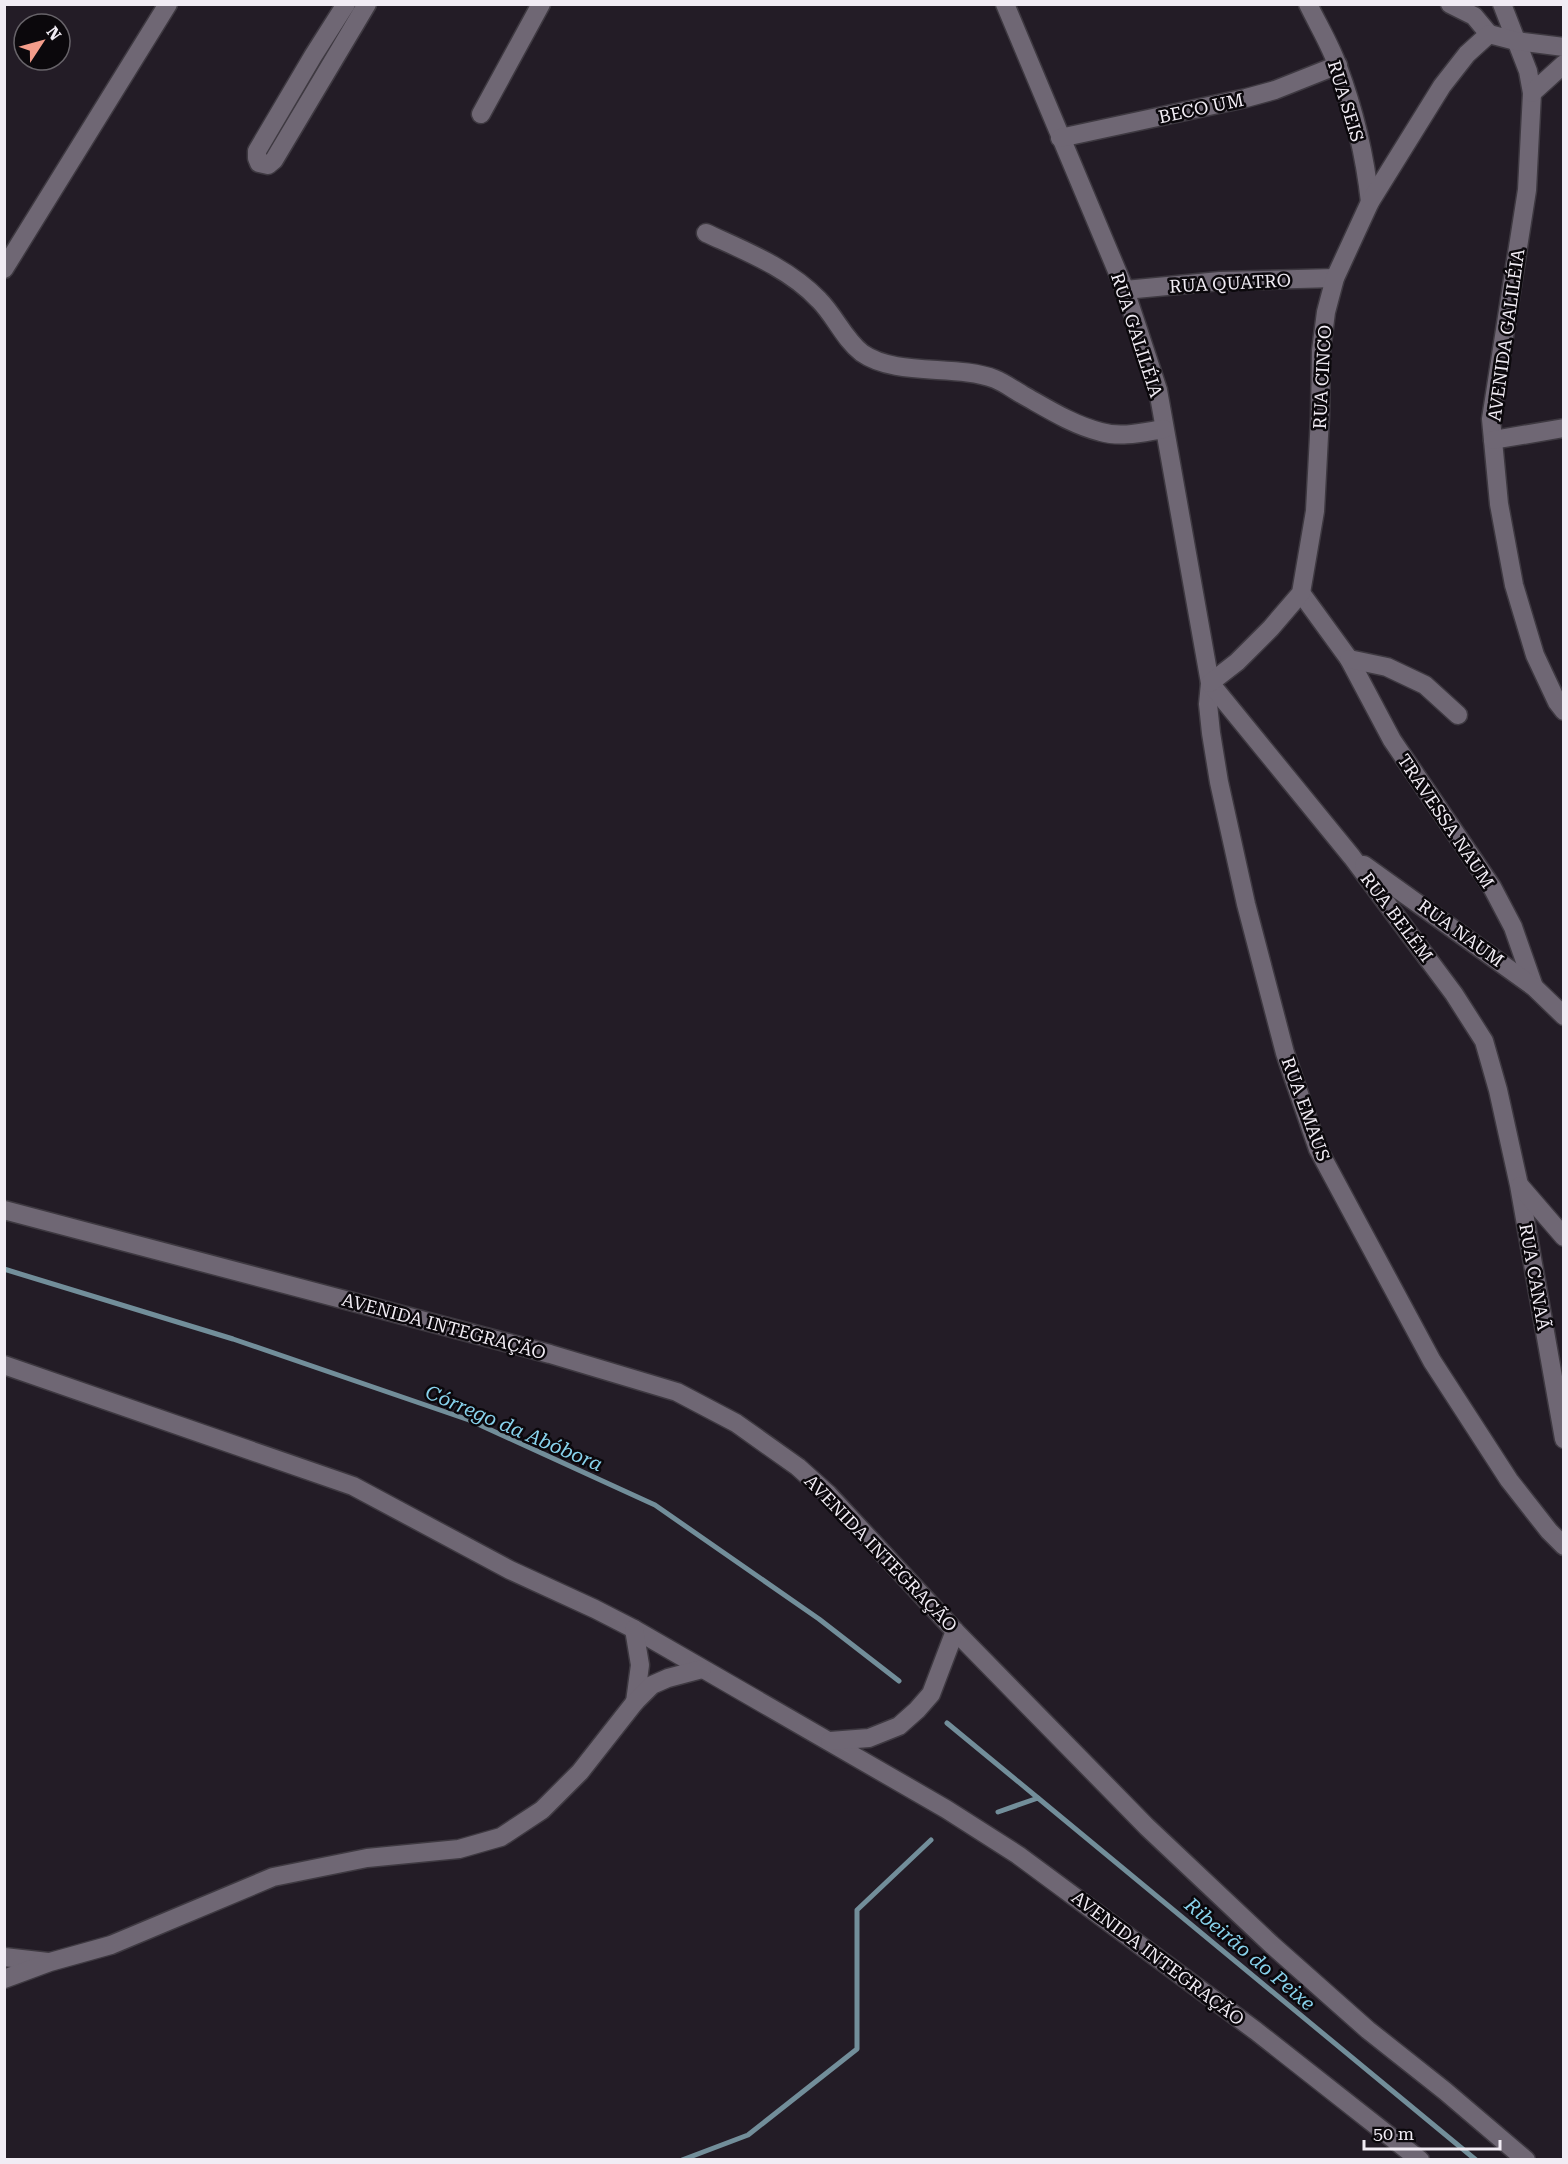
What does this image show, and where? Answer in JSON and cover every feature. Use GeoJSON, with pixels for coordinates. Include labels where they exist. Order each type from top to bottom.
{"type":"FeatureCollection","features":[{"type":"Feature","properties":{"kind":"street"},"geometry":{"type":"LineString","coordinates":[[4,269],[168,4]]}},
{"type":"Feature","properties":{"kind":"street"},"geometry":{"type":"LineString","coordinates":[[346,4],[257,151],[260,163],[268,165],[274,160],[368,4]]}},
{"type":"Feature","properties":{"kind":"street"},"geometry":{"type":"LineString","coordinates":[[481,114],[541,4]]}},
{"type":"Feature","properties":{"kind":"street","name":"RUA GALILÉIA"},"geometry":{"type":"LineString","coordinates":[[1005,4],[1125,290],[1158,390],[1210,683]]}},
{"type":"Feature","properties":{"kind":"street","name":"RUA SEIS"},"geometry":{"type":"LineString","coordinates":[[1308,4],[1338,65],[1357,127],[1367,174],[1370,202]]}},
{"type":"Feature","properties":{"kind":"street"},"geometry":{"type":"LineString","coordinates":[[1450,4],[1474,16],[1489,34],[1516,41],[1563,47]]}},
{"type":"Feature","properties":{"kind":"street","name":"AVENIDA GALILÉIA"},"geometry":{"type":"LineString","coordinates":[[1502,4],[1528,71],[1532,93],[1527,190],[1491,419],[1499,504],[1514,585],[1535,655],[1563,711]]}},
{"type":"Feature","properties":{"kind":"street","name":"RUA CINCO"},"geometry":{"type":"LineString","coordinates":[[1301,593],[1315,512],[1321,351],[1326,312],[1335,278],[1370,202],[1443,86],[1467,54],[1489,34]]}},
{"type":"Feature","properties":{"kind":"street"},"geometry":{"type":"LineString","coordinates":[[1532,93],[1563,64]]}},
{"type":"Feature","properties":{"kind":"street","name":"BECO UM"},"geometry":{"type":"LineString","coordinates":[[1060,138],[1246,98],[1275,90],[1338,65]]}},
{"type":"Feature","properties":{"kind":"street"},"geometry":{"type":"LineString","coordinates":[[706,233],[764,260],[796,279],[819,300],[850,342],[863,354],[887,364],[976,375],[996,380],[1061,417],[1102,433],[1123,435],[1164,429]]}},
{"type":"Feature","properties":{"kind":"street","name":"RUA QUATRO"},"geometry":{"type":"LineString","coordinates":[[1125,290],[1220,281],[1335,278]]}},
{"type":"Feature","properties":{"kind":"street"},"geometry":{"type":"LineString","coordinates":[[1493,440],[1563,428]]}},
{"type":"Feature","properties":{"kind":"street"},"geometry":{"type":"LineString","coordinates":[[1210,683],[1237,662],[1301,593]]}},
{"type":"Feature","properties":{"kind":"street","name":"TRAVESSA NAUM"},"geometry":{"type":"LineString","coordinates":[[1301,593],[1349,658],[1392,740],[1492,887],[1513,927],[1534,987]]}},
{"type":"Feature","properties":{"kind":"street"},"geometry":{"type":"LineString","coordinates":[[1349,658],[1387,667],[1425,686],[1458,715]]}},
{"type":"Feature","properties":{"kind":"street","name":"RUA BELÉM"},"geometry":{"type":"LineString","coordinates":[[1210,683],[1352,857],[1454,994],[1484,1041],[1498,1090],[1519,1185]]}},
{"type":"Feature","properties":{"kind":"street","name":"RUA EMAUS"},"geometry":{"type":"LineString","coordinates":[[1210,683],[1208,704],[1211,733],[1219,782],[1246,904],[1286,1053],[1318,1149],[1371,1252],[1442,1379],[1509,1480],[1563,1546]]}},
{"type":"Feature","properties":{"kind":"street","name":"RUA NAUM"},"geometry":{"type":"LineString","coordinates":[[1352,857],[1534,987],[1563,1016]]}},
{"type":"Feature","properties":{"kind":"street"},"geometry":{"type":"LineString","coordinates":[[1519,1185],[1563,1237]]}},
{"type":"Feature","properties":{"kind":"street","name":"RUA CANAÃ"},"geometry":{"type":"LineString","coordinates":[[1519,1185],[1563,1439]]}},
{"type":"Feature","properties":{"kind":"street","name":"AVENIDA INTEGRAÇÃO"},"geometry":{"type":"LineString","coordinates":[[4,1210],[550,1354],[677,1392],[736,1424],[798,1467],[828,1494],[955,1631],[1147,1827],[1271,1944],[1368,2030],[1526,2160]]}},
{"type":"Feature","properties":{"kind":"street","name":"AVENIDA INTEGRAÇÃO"},"geometry":{"type":"LineString","coordinates":[[4,1365],[353,1486],[510,1570],[634,1629],[946,1809],[1018,1855],[1256,2031],[1420,2160]]}},
{"type":"Feature","properties":{"kind":"street"},"geometry":{"type":"LineString","coordinates":[[634,1629],[640,1665],[635,1702]]}},
{"type":"Feature","properties":{"kind":"street"},"geometry":{"type":"LineString","coordinates":[[830,1742],[868,1738],[899,1725],[917,1710],[931,1694],[955,1631]]}},
{"type":"Feature","properties":{"kind":"street"},"geometry":{"type":"LineString","coordinates":[[4,1979],[50,1962],[111,1945],[273,1878],[367,1858],[459,1849],[501,1838],[542,1810],[580,1772],[635,1702],[652,1685],[702,1669]]}},
{"type":"Feature","properties":{"kind":"street"},"geometry":{"type":"LineString","coordinates":[[4,1957],[50,1962]]}},
{"type":"Feature","properties":{"kind":"waterway","name":"Córrego da Abóbora"},"geometry":{"type":"LineString","coordinates":[[4,1269],[233,1339],[469,1420],[655,1505],[819,1619],[899,1681]]}},
{"type":"Feature","properties":{"kind":"waterway","name":"Córrego da Abóbora"},"geometry":{"type":"LineString","coordinates":[[947,1723],[1038,1798]]}},
{"type":"Feature","properties":{"kind":"waterway","name":"Ribeirão do Peixe"},"geometry":{"type":"LineString","coordinates":[[998,1812],[1038,1798],[1476,2160]]}},
{"type":"Feature","properties":{"kind":"waterway","name":"Ribeirão do Peixe"},"geometry":{"type":"LineString","coordinates":[[682,2160],[748,2135],[857,2049],[857,1910],[931,1840]]}}]}
